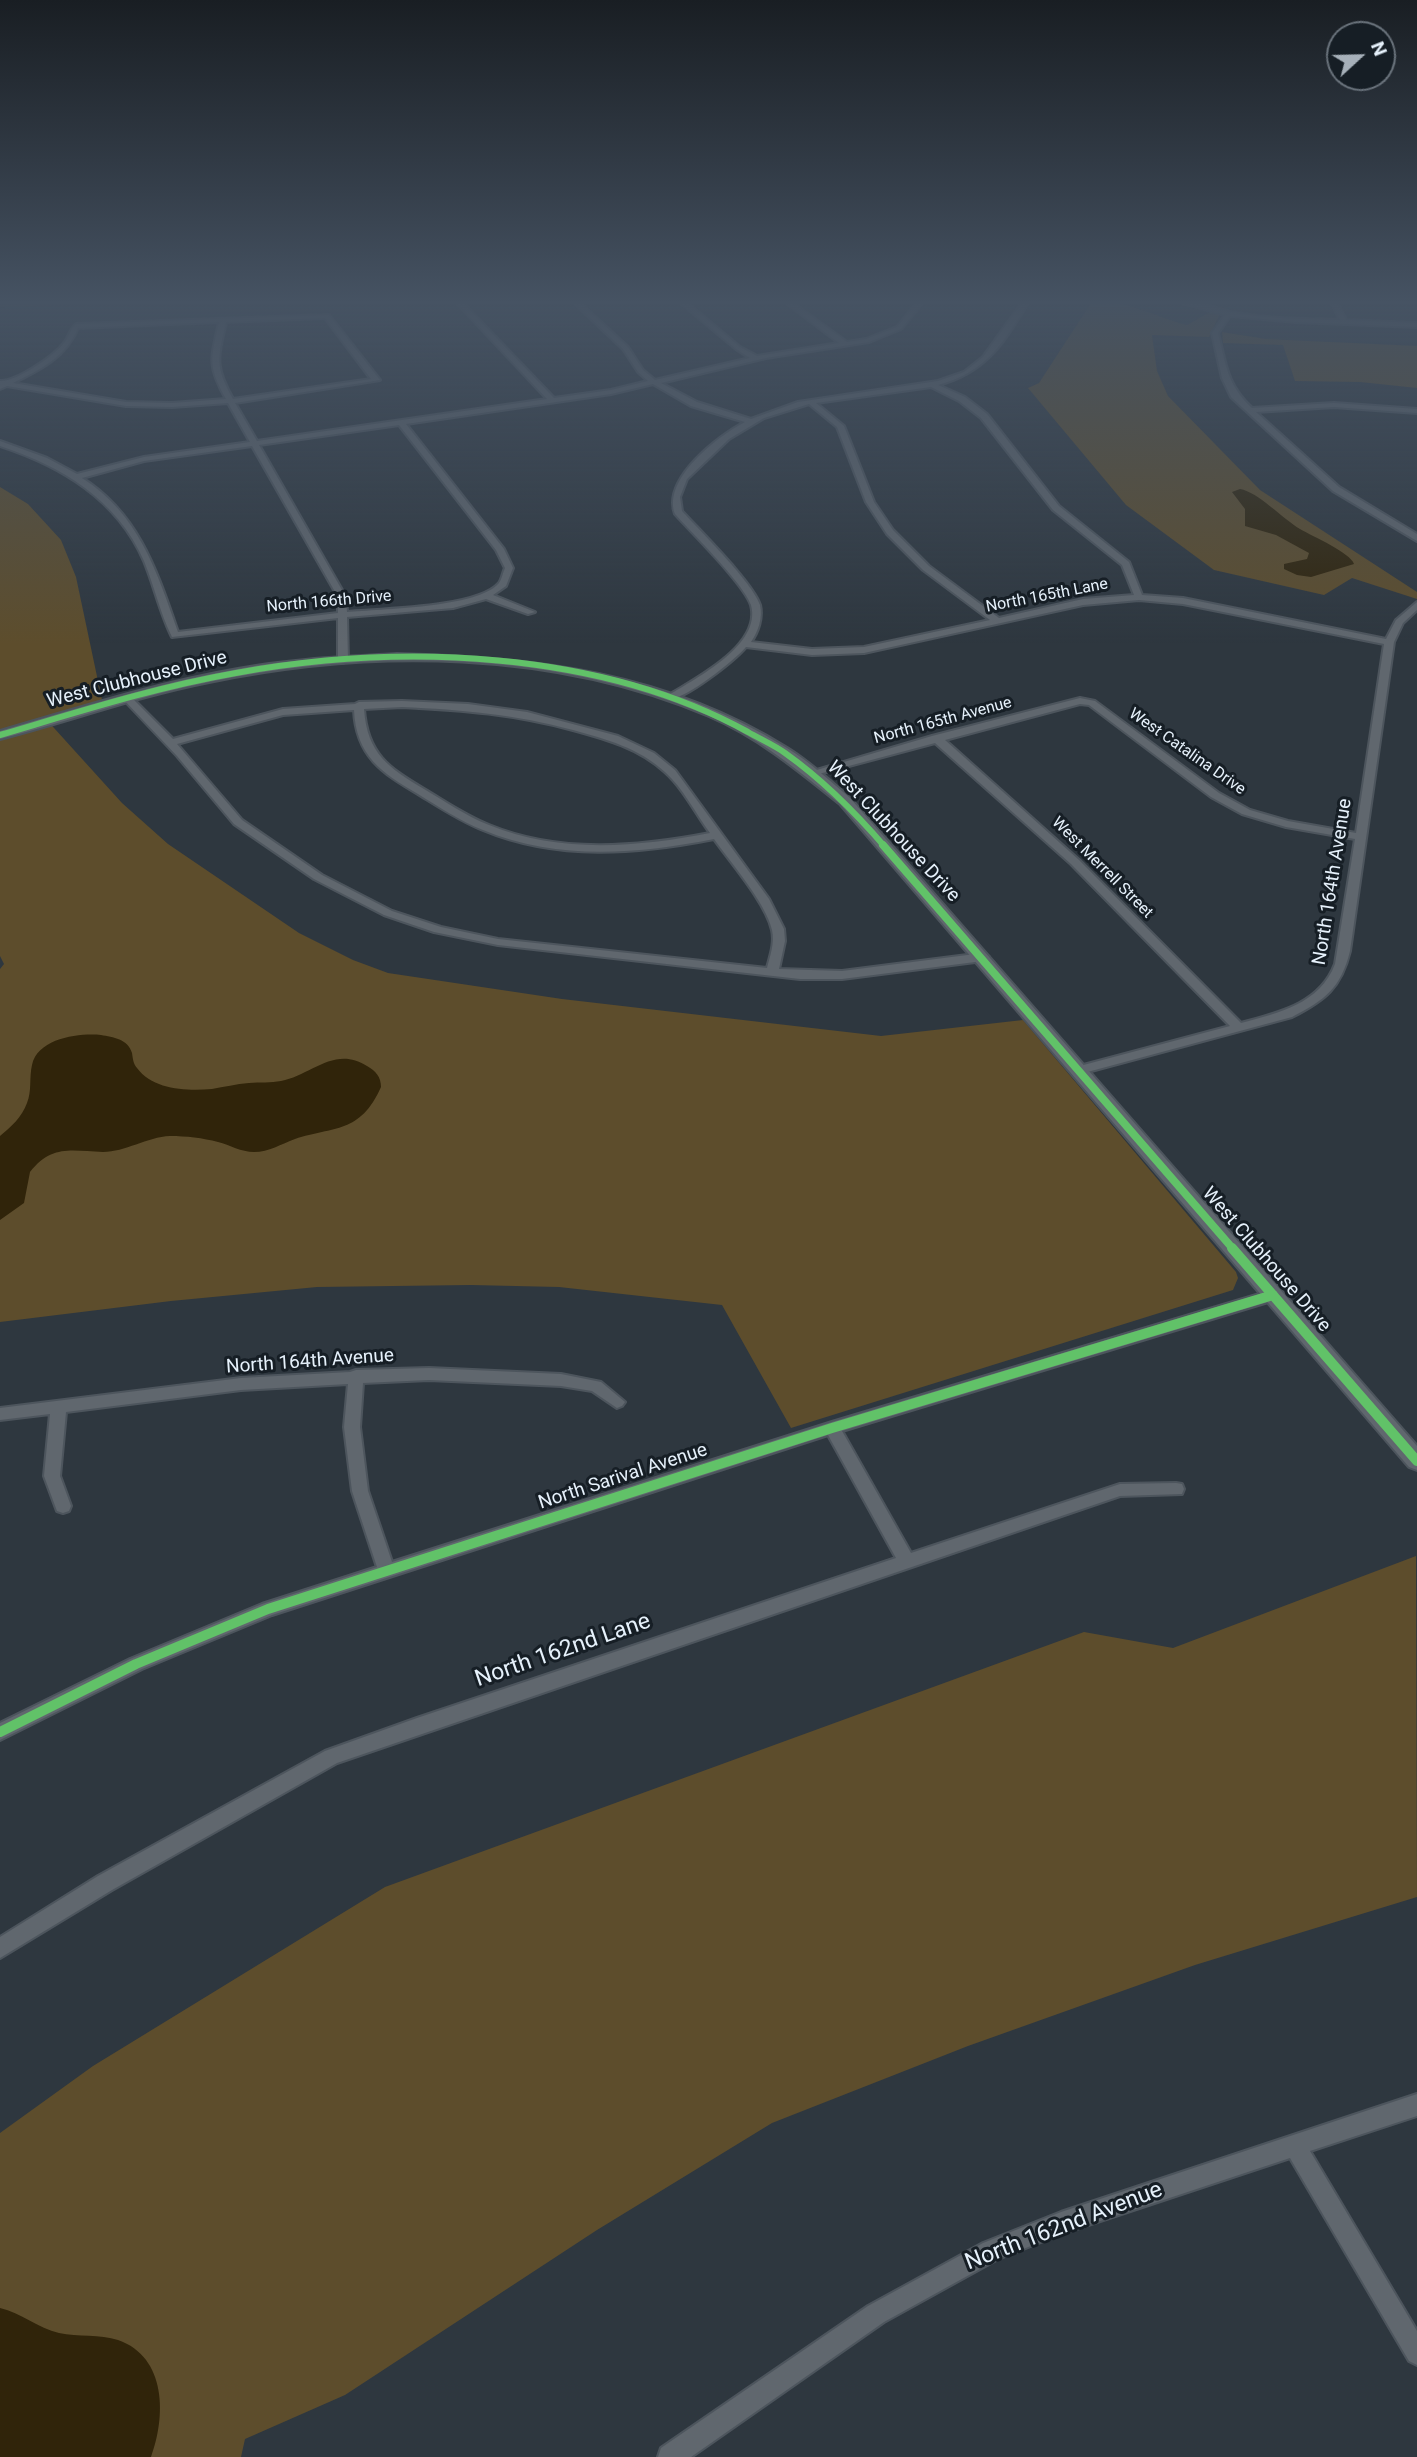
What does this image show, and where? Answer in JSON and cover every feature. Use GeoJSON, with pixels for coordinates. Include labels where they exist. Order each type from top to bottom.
{"type":"FeatureCollection","features":[{"type":"Feature","properties":{"kind":"street"},"geometry":{"type":"LineString","coordinates":[[237,415],[342,597],[344,660]]}},
{"type":"Feature","properties":{"kind":"street"},"geometry":{"type":"LineString","coordinates":[[0,443],[76,477],[144,459],[449,415]]}},
{"type":"Feature","properties":{"kind":"street"},"geometry":{"type":"LineString","coordinates":[[730,415],[751,421]]}},
{"type":"Feature","properties":{"kind":"street"},"geometry":{"type":"LineString","coordinates":[[672,697],[732,657],[746,644],[757,623],[755,601],[747,588],[681,518],[675,499],[677,488],[687,473],[728,436],[767,415]]}},
{"type":"Feature","properties":{"kind":"street"},"geometry":{"type":"LineString","coordinates":[[826,415],[840,426],[870,502],[890,533],[926,568],[998,621]]}},
{"type":"Feature","properties":{"kind":"street"},"geometry":{"type":"LineString","coordinates":[[982,415],[1056,508],[1126,564],[1139,597]]}},
{"type":"Feature","properties":{"kind":"street"},"geometry":{"type":"LineString","coordinates":[[1255,415],[1336,489],[1417,538]]}},
{"type":"Feature","properties":{"kind":"street"},"geometry":{"type":"LineString","coordinates":[[400,421],[500,549],[509,568],[503,584],[486,596]]}},
{"type":"Feature","properties":{"kind":"street","name":"North 166th Drive"},"geometry":{"type":"LineString","coordinates":[[76,477],[108,500],[126,521],[145,552],[175,635],[453,606],[486,596]]}},
{"type":"Feature","properties":{"kind":"street"},"geometry":{"type":"LineString","coordinates":[[486,596],[531,612]]}},
{"type":"Feature","properties":{"kind":"street","name":"North 165th Lane"},"geometry":{"type":"LineString","coordinates":[[746,644],[797,651],[847,652],[891,646],[1092,601],[1139,597],[1203,605],[1389,642]]}},
{"type":"Feature","properties":{"kind":"street"},"geometry":{"type":"LineString","coordinates":[[1389,642],[1399,622],[1417,605]]}},
{"type":"Feature","properties":{"kind":"street","name":"North 164th Avenue"},"geometry":{"type":"LineString","coordinates":[[1080,1070],[1289,1014],[1312,1002],[1332,985],[1340,971],[1389,642]]}},
{"type":"Feature","properties":{"kind":"street","name":"West Clubhouse Drive"},"geometry":{"type":"LineString","coordinates":[[0,735],[175,685],[240,672],[344,660],[439,658],[532,665],[620,682],[672,697],[755,733],[815,772],[845,801],[983,957],[1417,1461]]}},
{"type":"Feature","properties":{"kind":"street"},"geometry":{"type":"LineString","coordinates":[[127,698],[238,822],[343,892],[388,913],[438,930],[498,942],[772,972],[842,975],[983,957]]}},
{"type":"Feature","properties":{"kind":"street","name":"West Catalina Drive"},"geometry":{"type":"LineString","coordinates":[[1080,701],[1092,704],[1215,795],[1246,812],[1286,824],[1361,837]]}},
{"type":"Feature","properties":{"kind":"street","name":"North 165th Avenue"},"geometry":{"type":"LineString","coordinates":[[815,772],[1080,701]]}},
{"type":"Feature","properties":{"kind":"street"},"geometry":{"type":"LineString","coordinates":[[170,743],[263,716],[359,705],[435,705],[497,710],[559,722],[614,738],[638,748],[671,772],[773,916],[779,941],[772,972]]}},
{"type":"Feature","properties":{"kind":"street"},"geometry":{"type":"LineString","coordinates":[[359,705],[360,734],[373,757],[384,768],[432,799],[492,830],[535,842],[603,849],[660,846],[716,835]]}},
{"type":"Feature","properties":{"kind":"street","name":"West Merrell Street"},"geometry":{"type":"LineString","coordinates":[[936,738],[1078,864],[1239,1028]]}},
{"type":"Feature","properties":{"kind":"street","name":"North Sarival Avenue"},"geometry":{"type":"LineString","coordinates":[[0,1732],[136,1664],[268,1609],[832,1428],[1273,1295]]}},
{"type":"Feature","properties":{"kind":"street","name":"North 164th Avenue"},"geometry":{"type":"LineString","coordinates":[[0,1414],[241,1384],[429,1374],[561,1380],[596,1386],[617,1402]]}},
{"type":"Feature","properties":{"kind":"street"},"geometry":{"type":"LineString","coordinates":[[356,1376],[352,1427],[360,1491],[387,1571]]}},
{"type":"Feature","properties":{"kind":"street"},"geometry":{"type":"LineString","coordinates":[[60,1406],[52,1476],[63,1506]]}},
{"type":"Feature","properties":{"kind":"street"},"geometry":{"type":"LineString","coordinates":[[832,1428],[906,1560]]}},
{"type":"Feature","properties":{"kind":"street","name":"North 162nd Lane"},"geometry":{"type":"LineString","coordinates":[[0,1948],[105,1883],[331,1758],[417,1726],[1120,1490],[1176,1489]]}},
{"type":"Feature","properties":{"kind":"street","name":"North 162nd Avenue"},"geometry":{"type":"LineString","coordinates":[[670,2457],[876,2314],[979,2257],[1061,2223],[1417,2105]]}},
{"type":"Feature","properties":{"kind":"street"},"geometry":{"type":"LineString","coordinates":[[1294,2144],[1417,2353]]}},
{"type":"Feature","properties":{"kind":"shaded area"},"geometry":{"type":"Polygon","coordinates":[[[1050,415],[1186,415],[1260,490],[1417,592],[1417,599],[1352,578],[1324,595],[1214,570],[1126,505],[1050,415]]]}},
{"type":"Feature","properties":{"kind":"shaded area"},"geometry":{"type":"Polygon","coordinates":[[[0,487],[28,504],[61,540],[76,577],[102,700],[45,718],[122,803],[168,844],[299,933],[353,960],[388,973],[562,999],[881,1036],[1023,1020],[1236,1272],[1238,1278],[1233,1290],[791,1428],[722,1305],[559,1287],[317,1287],[171,1301],[0,1322],[0,969],[4,964],[0,956],[0,487]]]}},
{"type":"Feature","properties":{"kind":"shaded area"},"geometry":{"type":"Polygon","coordinates":[[[1240,489],[1255,495],[1300,529],[1339,550],[1354,564],[1311,577],[1284,569],[1284,564],[1307,559],[1309,553],[1276,535],[1245,526],[1245,509],[1232,492],[1240,489]]]}},
{"type":"Feature","properties":{"kind":"shaded area"},"geometry":{"type":"Polygon","coordinates":[[[101,1035],[124,1042],[130,1048],[134,1063],[144,1075],[171,1088],[212,1089],[244,1083],[281,1081],[323,1063],[344,1059],[355,1060],[373,1070],[379,1077],[381,1087],[373,1102],[355,1121],[265,1151],[249,1152],[206,1139],[170,1136],[111,1151],[55,1153],[38,1163],[30,1172],[24,1203],[0,1220],[0,1136],[25,1108],[36,1056],[42,1049],[60,1039],[101,1035]]]}},
{"type":"Feature","properties":{"kind":"shaded area"},"geometry":{"type":"Polygon","coordinates":[[[1416,1556],[1417,1897],[1195,1965],[968,2046],[772,2123],[597,2230],[345,2395],[245,2439],[241,2457],[0,2457],[0,2133],[93,2066],[385,1887],[1084,1632],[1173,1648],[1416,1556]]]}},
{"type":"Feature","properties":{"kind":"shaded area"},"geometry":{"type":"Polygon","coordinates":[[[0,2308],[59,2333],[104,2337],[134,2348],[146,2360],[154,2374],[158,2390],[159,2424],[151,2457],[0,2457],[0,2308]]]}},
{"type":"Feature","properties":{"kind":"cycle path"},"geometry":{"type":"LineString","coordinates":[[0,735],[119,700],[209,678],[317,662],[397,657],[479,659],[560,669],[640,686],[715,714],[784,752],[845,801],[1417,1461]]}},
{"type":"Feature","properties":{"kind":"cycle path"},"geometry":{"type":"LineString","coordinates":[[0,1732],[136,1664],[268,1609],[832,1428],[1273,1295]]}}]}
